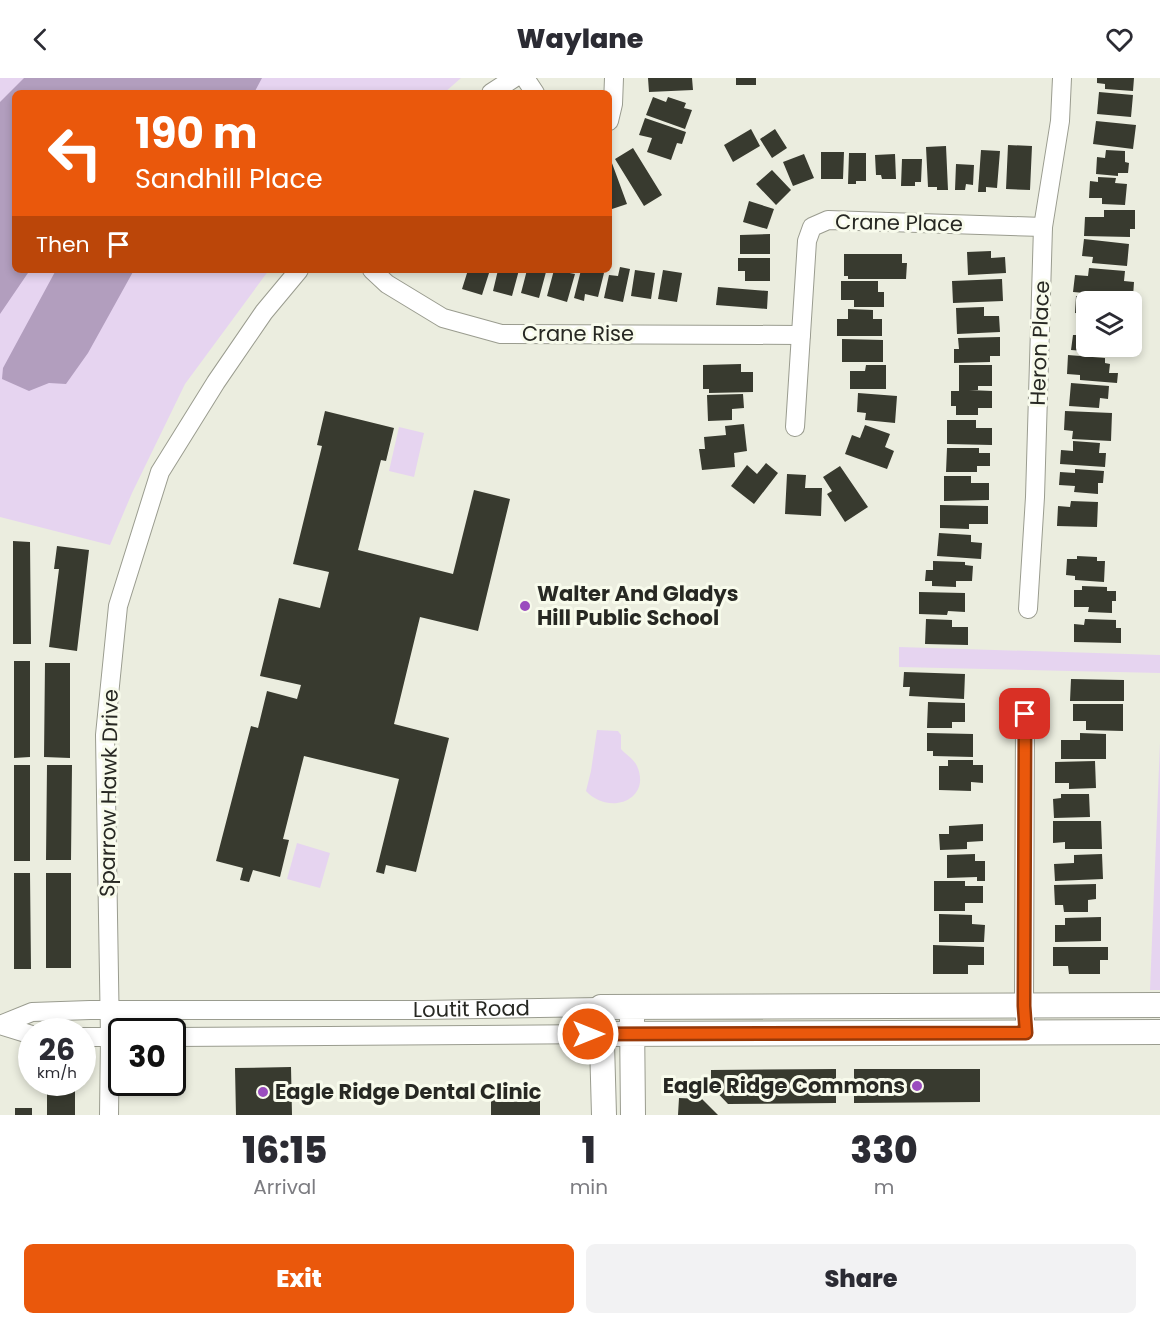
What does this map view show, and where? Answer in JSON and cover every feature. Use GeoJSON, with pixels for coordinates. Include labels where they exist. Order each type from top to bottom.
{"type":"FeatureCollection","features":[{"type":"Feature","properties":{"kind":"street"},"geometry":{"type":"LineString","coordinates":[[495,90],[514,78]]}},
{"type":"Feature","properties":{"kind":"street"},"geometry":{"type":"LineString","coordinates":[[612,115],[614,78]]}},
{"type":"Feature","properties":{"kind":"street","name":"Heron Place"},"geometry":{"type":"LineString","coordinates":[[1028,609],[1035,497],[1043,227],[1060,121],[1062,78]]}},
{"type":"Feature","properties":{"kind":"street","name":"Crane Place"},"geometry":{"type":"LineString","coordinates":[[795,427],[807,241],[812,227],[828,220],[1043,227]]}},
{"type":"Feature","properties":{"kind":"street","name":"Sparrow Hawk Drive"},"geometry":{"type":"LineString","coordinates":[[111,1018],[109,1010],[105,735],[118,606],[160,472],[216,382],[264,312],[296,273]]}},
{"type":"Feature","properties":{"kind":"street","name":"Crane Rise"},"geometry":{"type":"LineString","coordinates":[[375,273],[387,284],[443,318],[501,334],[801,335]]}},
{"type":"Feature","properties":{"kind":"street"},"geometry":{"type":"LineString","coordinates":[[1025,714],[1024,1006],[1026,1033]]}},
{"type":"Feature","properties":{"kind":"street","name":"Loutit Road"},"geometry":{"type":"LineString","coordinates":[[0,1025],[32,1012],[109,1010],[1160,1005]]}},
{"type":"Feature","properties":{"kind":"street"},"geometry":{"type":"LineString","coordinates":[[601,1007],[604,1115]]}},
{"type":"Feature","properties":{"kind":"street"},"geometry":{"type":"LineString","coordinates":[[632,1007],[633,1115]]}},
{"type":"Feature","properties":{"kind":"street","name":"Loutit Road"},"geometry":{"type":"LineString","coordinates":[[0,1025],[18,1031]]}},
{"type":"Feature","properties":{"kind":"street","name":"Loutit Road"},"geometry":{"type":"LineString","coordinates":[[186,1037],[1160,1032]]}},
{"type":"Feature","properties":{"kind":"street","name":"Sparrow Hawk Drive"},"geometry":{"type":"LineString","coordinates":[[109,1115],[111,1096]]}},
{"type":"Feature","properties":{"kind":"shaded area"},"geometry":{"type":"Polygon","coordinates":[[[0,78],[461,78],[447,90],[12,90],[12,273],[267,273],[185,384],[132,493],[110,545],[0,517],[0,78]]]}},
{"type":"Feature","properties":{"kind":"shaded area"},"geometry":{"type":"Polygon","coordinates":[[[24,78],[262,78],[256,90],[12,90],[24,78]]]}},
{"type":"Feature","properties":{"kind":"shaded area"},"geometry":{"type":"Polygon","coordinates":[[[12,90],[12,273],[28,273],[0,314],[0,102],[12,90]]]}},
{"type":"Feature","properties":{"kind":"shaded area"},"geometry":{"type":"Polygon","coordinates":[[[54,273],[132,273],[88,353],[66,384],[49,383],[29,391],[2,379],[3,368],[54,273]]]}},
{"type":"Feature","properties":{"kind":"shaded area"},"geometry":{"type":"Polygon","coordinates":[[[399,427],[424,433],[414,477],[389,471],[399,427]]]}},
{"type":"Feature","properties":{"kind":"shaded area"},"geometry":{"type":"Polygon","coordinates":[[[899,647],[1160,655],[1160,673],[899,667],[899,647]]]}},
{"type":"Feature","properties":{"kind":"shaded area"},"geometry":{"type":"Polygon","coordinates":[[[597,730],[618,731],[621,735],[621,749],[637,766],[640,778],[639,788],[626,801],[606,802],[586,791],[597,730]]]}},
{"type":"Feature","properties":{"kind":"shaded area"},"geometry":{"type":"Polygon","coordinates":[[[1160,742],[1160,990],[1150,990],[1160,742]]]}},
{"type":"Feature","properties":{"kind":"shaded area"},"geometry":{"type":"Polygon","coordinates":[[[297,843],[330,853],[320,888],[287,879],[297,843]]]}},
{"type":"Feature","properties":{"kind":"building"},"geometry":{"type":"Polygon","coordinates":[[[648,78],[692,78],[693,90],[649,92],[648,78]]]}},
{"type":"Feature","properties":{"kind":"building"},"geometry":{"type":"Polygon","coordinates":[[[736,78],[756,78],[756,85],[736,85],[736,78]]]}},
{"type":"Feature","properties":{"kind":"building"},"geometry":{"type":"Polygon","coordinates":[[[1097,78],[1134,78],[1133,91],[1105,89],[1105,84],[1097,83],[1097,78]]]}},
{"type":"Feature","properties":{"kind":"building"},"geometry":{"type":"Polygon","coordinates":[[[1099,92],[1133,95],[1131,117],[1097,114],[1099,92]]]}},
{"type":"Feature","properties":{"kind":"building"},"geometry":{"type":"Polygon","coordinates":[[[653,97],[666,102],[668,97],[686,103],[684,108],[692,110],[685,129],[646,115],[653,97]]]}},
{"type":"Feature","properties":{"kind":"building"},"geometry":{"type":"Polygon","coordinates":[[[645,118],[686,132],[682,144],[677,143],[671,160],[647,152],[652,138],[639,135],[645,118]]]}},
{"type":"Feature","properties":{"kind":"building"},"geometry":{"type":"Polygon","coordinates":[[[1096,121],[1136,125],[1133,149],[1093,144],[1096,121]]]}},
{"type":"Feature","properties":{"kind":"building"},"geometry":{"type":"Polygon","coordinates":[[[751,129],[760,146],[733,162],[724,145],[751,129]]]}},
{"type":"Feature","properties":{"kind":"building"},"geometry":{"type":"Polygon","coordinates":[[[775,129],[787,148],[772,158],[760,139],[775,129]]]}},
{"type":"Feature","properties":{"kind":"building"},"geometry":{"type":"Polygon","coordinates":[[[1008,145],[1032,146],[1030,190],[1006,189],[1008,145]]]}},
{"type":"Feature","properties":{"kind":"building"},"geometry":{"type":"Polygon","coordinates":[[[946,146],[948,190],[937,190],[937,187],[928,187],[926,147],[946,146]]]}},
{"type":"Feature","properties":{"kind":"building"},"geometry":{"type":"Polygon","coordinates":[[[633,148],[662,195],[644,206],[615,159],[633,148]]]}},
{"type":"Feature","properties":{"kind":"building"},"geometry":{"type":"Polygon","coordinates":[[[981,150],[1000,151],[997,188],[986,187],[986,192],[978,192],[981,150]]]}},
{"type":"Feature","properties":{"kind":"building"},"geometry":{"type":"Polygon","coordinates":[[[1106,150],[1125,151],[1125,162],[1129,163],[1128,173],[1118,173],[1118,176],[1096,174],[1097,157],[1105,158],[1106,150]]]}},
{"type":"Feature","properties":{"kind":"building"},"geometry":{"type":"Polygon","coordinates":[[[821,152],[844,152],[843,179],[821,179],[821,152]]]}},
{"type":"Feature","properties":{"kind":"building"},"geometry":{"type":"Polygon","coordinates":[[[849,153],[866,153],[866,181],[848,184],[849,153]]]}},
{"type":"Feature","properties":{"kind":"building"},"geometry":{"type":"Polygon","coordinates":[[[804,154],[814,178],[793,186],[783,162],[804,154]]]}},
{"type":"Feature","properties":{"kind":"building"},"geometry":{"type":"Polygon","coordinates":[[[895,154],[896,179],[882,179],[881,175],[876,175],[875,155],[895,154]]]}},
{"type":"Feature","properties":{"kind":"building"},"geometry":{"type":"Polygon","coordinates":[[[902,159],[922,159],[921,182],[915,182],[915,186],[901,186],[902,159]]]}},
{"type":"Feature","properties":{"kind":"building"},"geometry":{"type":"Polygon","coordinates":[[[612,163],[627,204],[612,209],[612,163]]]}},
{"type":"Feature","properties":{"kind":"building"},"geometry":{"type":"Polygon","coordinates":[[[956,164],[974,165],[973,185],[966,184],[965,190],[955,190],[956,164]]]}},
{"type":"Feature","properties":{"kind":"building"},"geometry":{"type":"Polygon","coordinates":[[[772,170],[791,190],[776,205],[756,184],[772,170]]]}},
{"type":"Feature","properties":{"kind":"building"},"geometry":{"type":"Polygon","coordinates":[[[1098,177],[1116,178],[1115,183],[1127,184],[1125,205],[1102,204],[1102,198],[1089,198],[1090,181],[1098,182],[1098,177]]]}},
{"type":"Feature","properties":{"kind":"building"},"geometry":{"type":"Polygon","coordinates":[[[749,201],[774,209],[767,229],[743,222],[749,201]]]}},
{"type":"Feature","properties":{"kind":"building"},"geometry":{"type":"Polygon","coordinates":[[[1104,210],[1135,210],[1135,229],[1130,229],[1130,237],[1084,236],[1085,217],[1104,217],[1104,210]]]}},
{"type":"Feature","properties":{"kind":"building"},"geometry":{"type":"Polygon","coordinates":[[[770,234],[770,254],[740,254],[740,235],[770,234]]]}},
{"type":"Feature","properties":{"kind":"building"},"geometry":{"type":"Polygon","coordinates":[[[1084,239],[1129,244],[1127,266],[1092,263],[1093,257],[1082,256],[1084,239]]]}},
{"type":"Feature","properties":{"kind":"building"},"geometry":{"type":"Polygon","coordinates":[[[991,251],[991,258],[1005,257],[1006,273],[968,275],[967,252],[991,251]]]}},
{"type":"Feature","properties":{"kind":"building"},"geometry":{"type":"Polygon","coordinates":[[[844,254],[902,254],[902,263],[907,263],[906,279],[848,279],[848,276],[844,276],[844,254]]]}},
{"type":"Feature","properties":{"kind":"building"},"geometry":{"type":"Polygon","coordinates":[[[738,258],[770,258],[770,281],[745,281],[745,271],[738,271],[738,258]]]}},
{"type":"Feature","properties":{"kind":"building"},"geometry":{"type":"Polygon","coordinates":[[[620,267],[630,269],[623,302],[604,298],[609,275],[618,276],[620,267]]]}},
{"type":"Feature","properties":{"kind":"building"},"geometry":{"type":"Polygon","coordinates":[[[1089,268],[1125,271],[1124,281],[1134,282],[1133,291],[1073,292],[1075,275],[1088,276],[1089,268]]]}},
{"type":"Feature","properties":{"kind":"building"},"geometry":{"type":"Polygon","coordinates":[[[635,270],[655,273],[651,299],[631,296],[635,270]]]}},
{"type":"Feature","properties":{"kind":"building"},"geometry":{"type":"Polygon","coordinates":[[[663,270],[682,273],[677,302],[658,299],[663,270]]]}},
{"type":"Feature","properties":{"kind":"building"},"geometry":{"type":"Polygon","coordinates":[[[467,273],[489,273],[482,295],[462,289],[467,273]]]}},
{"type":"Feature","properties":{"kind":"building"},"geometry":{"type":"Polygon","coordinates":[[[497,273],[518,273],[512,296],[493,291],[497,273]]]}},
{"type":"Feature","properties":{"kind":"building"},"geometry":{"type":"Polygon","coordinates":[[[526,273],[546,273],[539,298],[521,293],[526,273]]]}},
{"type":"Feature","properties":{"kind":"building"},"geometry":{"type":"Polygon","coordinates":[[[553,273],[575,274],[567,302],[547,296],[553,273]]]}},
{"type":"Feature","properties":{"kind":"building"},"geometry":{"type":"Polygon","coordinates":[[[580,273],[604,273],[598,297],[585,294],[584,301],[574,298],[580,273]]]}},
{"type":"Feature","properties":{"kind":"building"},"geometry":{"type":"Polygon","coordinates":[[[1002,279],[1003,301],[953,303],[952,281],[1002,279]]]}},
{"type":"Feature","properties":{"kind":"building"},"geometry":{"type":"Polygon","coordinates":[[[841,281],[878,281],[878,292],[884,292],[884,307],[854,307],[854,300],[841,300],[841,281]]]}},
{"type":"Feature","properties":{"kind":"building"},"geometry":{"type":"Polygon","coordinates":[[[718,287],[768,291],[767,309],[716,305],[718,287]]]}},
{"type":"Feature","properties":{"kind":"building"},"geometry":{"type":"Polygon","coordinates":[[[984,307],[984,316],[999,316],[1000,332],[957,334],[956,308],[984,307]]]}},
{"type":"Feature","properties":{"kind":"building"},"geometry":{"type":"Polygon","coordinates":[[[848,309],[873,310],[873,319],[882,319],[882,336],[837,336],[837,319],[848,319],[848,309]]]}},
{"type":"Feature","properties":{"kind":"building"},"geometry":{"type":"Polygon","coordinates":[[[1073,335],[1076,335],[1076,350],[1071,350],[1073,335]]]}},
{"type":"Feature","properties":{"kind":"building"},"geometry":{"type":"Polygon","coordinates":[[[1000,337],[1000,356],[990,356],[990,362],[954,363],[954,349],[959,349],[958,338],[1000,337]]]}},
{"type":"Feature","properties":{"kind":"building"},"geometry":{"type":"Polygon","coordinates":[[[842,339],[883,340],[883,362],[842,362],[842,339]]]}},
{"type":"Feature","properties":{"kind":"building"},"geometry":{"type":"Polygon","coordinates":[[[1068,355],[1105,358],[1105,363],[1110,364],[1109,373],[1118,373],[1117,383],[1080,380],[1080,375],[1067,374],[1068,355]]]}},
{"type":"Feature","properties":{"kind":"building"},"geometry":{"type":"Polygon","coordinates":[[[741,364],[741,372],[753,372],[753,392],[709,393],[709,389],[703,389],[703,365],[741,364]]]}},
{"type":"Feature","properties":{"kind":"building"},"geometry":{"type":"Polygon","coordinates":[[[866,365],[886,365],[886,389],[850,389],[850,371],[865,371],[866,365]]]}},
{"type":"Feature","properties":{"kind":"building"},"geometry":{"type":"Polygon","coordinates":[[[959,365],[992,365],[992,386],[978,386],[978,390],[969,390],[992,391],[992,408],[978,408],[978,415],[956,415],[956,406],[951,406],[951,391],[959,391],[959,365]]]}},
{"type":"Feature","properties":{"kind":"building"},"geometry":{"type":"Polygon","coordinates":[[[1071,383],[1109,386],[1108,399],[1100,398],[1099,408],[1069,406],[1071,383]]]}},
{"type":"Feature","properties":{"kind":"building"},"geometry":{"type":"Polygon","coordinates":[[[858,393],[897,396],[895,423],[865,420],[866,413],[857,412],[858,393]]]}},
{"type":"Feature","properties":{"kind":"building"},"geometry":{"type":"Polygon","coordinates":[[[743,394],[744,408],[732,409],[732,420],[708,421],[707,395],[743,394]]]}},
{"type":"Feature","properties":{"kind":"building","name":"Walter And Gladys Hill Public School"},"geometry":{"type":"Polygon","coordinates":[[[325,411],[394,428],[386,461],[381,460],[358,550],[453,574],[474,490],[510,499],[478,631],[420,617],[394,724],[449,738],[416,872],[386,865],[384,874],[376,872],[399,779],[304,756],[283,839],[289,840],[280,877],[253,870],[249,882],[240,880],[243,868],[216,861],[251,726],[258,728],[267,691],[297,699],[301,685],[260,676],[279,598],[320,608],[329,572],[293,564],[322,446],[317,445],[325,411]]]}},
{"type":"Feature","properties":{"kind":"building"},"geometry":{"type":"Polygon","coordinates":[[[1065,411],[1112,413],[1111,441],[1072,439],[1073,431],[1064,430],[1065,411]]]}},
{"type":"Feature","properties":{"kind":"building"},"geometry":{"type":"Polygon","coordinates":[[[947,420],[976,420],[976,428],[992,428],[992,445],[947,444],[947,420]]]}},
{"type":"Feature","properties":{"kind":"building"},"geometry":{"type":"Polygon","coordinates":[[[744,424],[747,451],[734,453],[735,467],[702,470],[699,449],[705,449],[704,437],[726,435],[725,426],[744,424]]]}},
{"type":"Feature","properties":{"kind":"building"},"geometry":{"type":"Polygon","coordinates":[[[865,425],[890,434],[885,447],[894,451],[887,469],[845,454],[852,435],[860,438],[865,425]]]}},
{"type":"Feature","properties":{"kind":"building"},"geometry":{"type":"Polygon","coordinates":[[[1073,441],[1100,443],[1099,453],[1106,453],[1105,467],[1060,464],[1061,450],[1073,451],[1073,441]]]}},
{"type":"Feature","properties":{"kind":"building"},"geometry":{"type":"Polygon","coordinates":[[[947,448],[979,448],[979,453],[990,453],[990,466],[977,466],[977,472],[946,472],[947,448]]]}},
{"type":"Feature","properties":{"kind":"building"},"geometry":{"type":"Polygon","coordinates":[[[766,463],[778,473],[754,504],[731,486],[747,465],[757,474],[766,463]]]}},
{"type":"Feature","properties":{"kind":"building"},"geometry":{"type":"Polygon","coordinates":[[[840,466],[868,507],[845,522],[827,494],[832,491],[823,477],[840,466]]]}},
{"type":"Feature","properties":{"kind":"building"},"geometry":{"type":"Polygon","coordinates":[[[1075,469],[1104,471],[1103,483],[1098,483],[1098,494],[1074,492],[1075,486],[1059,485],[1060,472],[1075,473],[1075,469]]]}},
{"type":"Feature","properties":{"kind":"building"},"geometry":{"type":"Polygon","coordinates":[[[787,474],[806,475],[805,488],[822,488],[821,516],[785,514],[787,474]]]}},
{"type":"Feature","properties":{"kind":"building"},"geometry":{"type":"Polygon","coordinates":[[[944,476],[971,476],[971,483],[989,483],[989,500],[944,501],[944,476]]]}},
{"type":"Feature","properties":{"kind":"building"},"geometry":{"type":"Polygon","coordinates":[[[1071,501],[1098,502],[1097,527],[1057,526],[1058,506],[1070,507],[1071,501]]]}},
{"type":"Feature","properties":{"kind":"building"},"geometry":{"type":"Polygon","coordinates":[[[940,505],[988,506],[988,524],[969,524],[969,529],[940,528],[940,505]]]}},
{"type":"Feature","properties":{"kind":"building"},"geometry":{"type":"Polygon","coordinates":[[[939,533],[971,535],[971,542],[982,543],[981,559],[937,556],[939,533]]]}},
{"type":"Feature","properties":{"kind":"building"},"geometry":{"type":"Polygon","coordinates":[[[13,541],[30,542],[31,644],[13,644],[13,541]]]}},
{"type":"Feature","properties":{"kind":"building"},"geometry":{"type":"Polygon","coordinates":[[[57,546],[89,550],[77,651],[49,647],[59,569],[54,569],[57,546]]]}},
{"type":"Feature","properties":{"kind":"building"},"geometry":{"type":"Polygon","coordinates":[[[1077,556],[1097,557],[1097,561],[1105,561],[1104,582],[1075,580],[1075,576],[1066,575],[1067,559],[1077,559],[1077,556]]]}},
{"type":"Feature","properties":{"kind":"building"},"geometry":{"type":"Polygon","coordinates":[[[933,561],[965,562],[965,565],[973,566],[972,581],[956,581],[956,587],[932,586],[932,581],[925,581],[926,570],[933,570],[933,561]]]}},
{"type":"Feature","properties":{"kind":"building"},"geometry":{"type":"Polygon","coordinates":[[[1082,586],[1107,587],[1107,591],[1116,591],[1116,601],[1112,601],[1112,613],[1088,612],[1089,607],[1074,607],[1074,590],[1082,590],[1082,586]]]}},
{"type":"Feature","properties":{"kind":"building"},"geometry":{"type":"Polygon","coordinates":[[[919,592],[965,593],[965,612],[948,611],[947,615],[919,614],[919,592]]]}},
{"type":"Feature","properties":{"kind":"building"},"geometry":{"type":"Polygon","coordinates":[[[926,619],[952,620],[952,627],[968,627],[968,645],[925,644],[926,619]]]}},
{"type":"Feature","properties":{"kind":"building"},"geometry":{"type":"Polygon","coordinates":[[[1085,619],[1116,620],[1116,628],[1121,628],[1121,643],[1074,642],[1074,624],[1084,625],[1085,619]]]}},
{"type":"Feature","properties":{"kind":"building"},"geometry":{"type":"Polygon","coordinates":[[[14,661],[30,661],[30,757],[14,758],[14,661]]]}},
{"type":"Feature","properties":{"kind":"building"},"geometry":{"type":"Polygon","coordinates":[[[45,663],[70,663],[70,758],[44,757],[45,663]]]}},
{"type":"Feature","properties":{"kind":"building"},"geometry":{"type":"Polygon","coordinates":[[[904,672],[965,674],[964,699],[909,696],[910,687],[903,687],[904,672]]]}},
{"type":"Feature","properties":{"kind":"building"},"geometry":{"type":"Polygon","coordinates":[[[1071,679],[1124,680],[1124,701],[1070,701],[1071,679]]]}},
{"type":"Feature","properties":{"kind":"building"},"geometry":{"type":"Polygon","coordinates":[[[928,702],[965,703],[965,722],[952,722],[952,728],[927,728],[928,702]]]}},
{"type":"Feature","properties":{"kind":"building"},"geometry":{"type":"Polygon","coordinates":[[[1073,704],[1123,704],[1123,731],[1086,730],[1086,721],[1073,721],[1073,704]]]}},
{"type":"Feature","properties":{"kind":"building"},"geometry":{"type":"Polygon","coordinates":[[[927,733],[973,734],[973,757],[933,756],[933,751],[927,751],[927,733]]]}},
{"type":"Feature","properties":{"kind":"building"},"geometry":{"type":"Polygon","coordinates":[[[1080,733],[1106,734],[1106,759],[1061,759],[1061,740],[1080,740],[1080,733]]]}},
{"type":"Feature","properties":{"kind":"building"},"geometry":{"type":"Polygon","coordinates":[[[948,760],[973,760],[973,765],[983,765],[983,783],[971,782],[971,791],[939,790],[939,766],[948,766],[948,760]]]}},
{"type":"Feature","properties":{"kind":"building"},"geometry":{"type":"Polygon","coordinates":[[[1095,761],[1096,788],[1069,789],[1069,783],[1055,783],[1055,762],[1095,761]]]}},
{"type":"Feature","properties":{"kind":"building"},"geometry":{"type":"Polygon","coordinates":[[[14,765],[30,765],[30,861],[14,861],[14,765]]]}},
{"type":"Feature","properties":{"kind":"building"},"geometry":{"type":"Polygon","coordinates":[[[47,765],[72,765],[71,860],[46,860],[47,765]]]}},
{"type":"Feature","properties":{"kind":"building"},"geometry":{"type":"Polygon","coordinates":[[[1061,794],[1089,794],[1090,817],[1054,818],[1053,799],[1061,798],[1061,794]]]}},
{"type":"Feature","properties":{"kind":"building"},"geometry":{"type":"Polygon","coordinates":[[[1053,821],[1101,821],[1102,849],[1065,849],[1065,842],[1053,843],[1053,821]]]}},
{"type":"Feature","properties":{"kind":"building"},"geometry":{"type":"Polygon","coordinates":[[[983,824],[983,841],[967,842],[967,849],[940,850],[939,834],[949,834],[949,826],[983,824]]]}},
{"type":"Feature","properties":{"kind":"building"},"geometry":{"type":"Polygon","coordinates":[[[975,854],[975,861],[985,861],[985,881],[977,881],[977,877],[947,878],[947,855],[975,854]]]}},
{"type":"Feature","properties":{"kind":"building"},"geometry":{"type":"Polygon","coordinates":[[[1102,854],[1103,879],[1055,881],[1054,864],[1074,863],[1074,855],[1102,854]]]}},
{"type":"Feature","properties":{"kind":"building"},"geometry":{"type":"Polygon","coordinates":[[[14,873],[30,873],[31,969],[14,969],[14,873]]]}},
{"type":"Feature","properties":{"kind":"building"},"geometry":{"type":"Polygon","coordinates":[[[46,873],[71,873],[71,968],[46,968],[46,873]]]}},
{"type":"Feature","properties":{"kind":"building"},"geometry":{"type":"Polygon","coordinates":[[[934,881],[965,881],[965,886],[983,886],[983,903],[965,903],[965,911],[934,911],[934,881]]]}},
{"type":"Feature","properties":{"kind":"building"},"geometry":{"type":"Polygon","coordinates":[[[1096,884],[1096,899],[1088,900],[1088,912],[1064,912],[1063,905],[1055,905],[1054,885],[1096,884]]]}},
{"type":"Feature","properties":{"kind":"building"},"geometry":{"type":"Polygon","coordinates":[[[939,914],[972,915],[972,924],[985,925],[984,942],[939,942],[939,914]]]}},
{"type":"Feature","properties":{"kind":"building"},"geometry":{"type":"Polygon","coordinates":[[[1101,917],[1101,941],[1055,942],[1055,925],[1065,925],[1065,918],[1101,917]]]}},
{"type":"Feature","properties":{"kind":"building"},"geometry":{"type":"Polygon","coordinates":[[[933,945],[984,947],[984,965],[968,965],[968,974],[933,974],[933,945]]]}},
{"type":"Feature","properties":{"kind":"building"},"geometry":{"type":"Polygon","coordinates":[[[1053,947],[1108,947],[1108,960],[1100,960],[1100,974],[1069,974],[1068,966],[1053,966],[1053,947]]]}},
{"type":"Feature","properties":{"kind":"building","name":"Eagle Ridge Dental Clinic"},"geometry":{"type":"Polygon","coordinates":[[[291,1067],[292,1115],[236,1115],[235,1068],[291,1067]]]}},
{"type":"Feature","properties":{"kind":"building","name":"Eagle Ridge Commons"},"geometry":{"type":"Polygon","coordinates":[[[836,1069],[836,1103],[728,1104],[711,1086],[711,1070],[836,1069]]]}},
{"type":"Feature","properties":{"kind":"building","name":"Eagle Ridge Commons"},"geometry":{"type":"Polygon","coordinates":[[[854,1069],[980,1069],[980,1102],[854,1103],[854,1069]]]}},
{"type":"Feature","properties":{"kind":"building"},"geometry":{"type":"Polygon","coordinates":[[[491,1085],[540,1085],[540,1115],[491,1115],[491,1085]]]}},
{"type":"Feature","properties":{"kind":"building"},"geometry":{"type":"Polygon","coordinates":[[[47,1096],[75,1096],[75,1115],[47,1115],[47,1096]]]}},
{"type":"Feature","properties":{"kind":"building","name":"Eagle Ridge Commons"},"geometry":{"type":"Polygon","coordinates":[[[679,1098],[702,1099],[718,1115],[678,1115],[679,1098]]]}},
{"type":"Feature","properties":{"kind":"building"},"geometry":{"type":"Polygon","coordinates":[[[15,1108],[32,1108],[32,1115],[15,1115],[15,1108]]]}},
{"type":"Feature","properties":{"kind":"place","name":"Walter And Gladys Hill Public School"},"geometry":{"type":"Point","coordinates":[525,606]}},
{"type":"Feature","properties":{"kind":"place","name":"Eagle Ridge Commons"},"geometry":{"type":"Point","coordinates":[917,1086]}},
{"type":"Feature","properties":{"kind":"place","name":"Eagle Ridge Dental Clinic"},"geometry":{"type":"Point","coordinates":[263,1092]}},
{"type":"Feature","properties":{"kind":"route"},"geometry":{"type":"LineString","coordinates":[[588,1034],[1026,1033],[1024,1006],[1025,714]]}}]}
